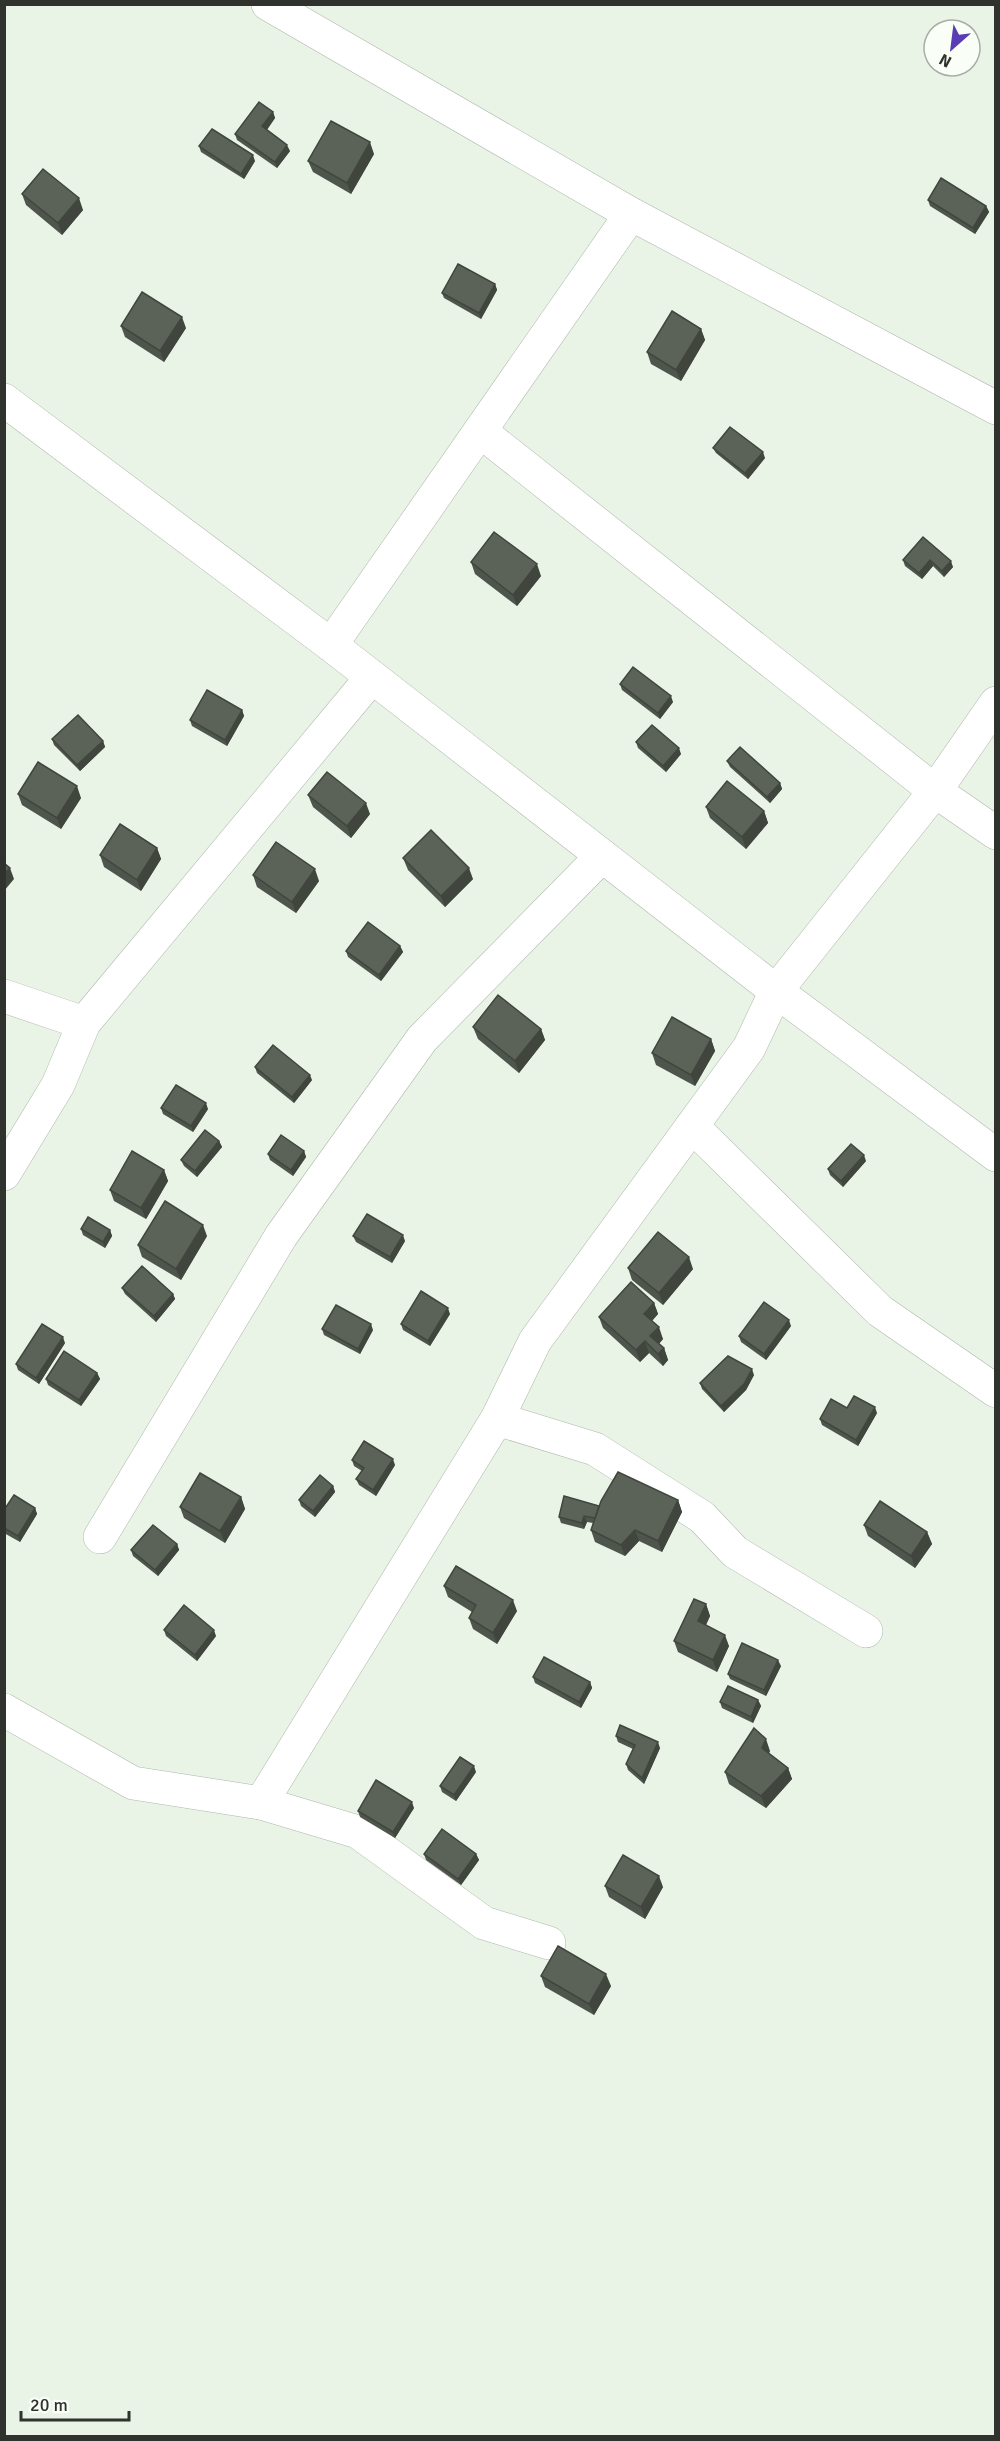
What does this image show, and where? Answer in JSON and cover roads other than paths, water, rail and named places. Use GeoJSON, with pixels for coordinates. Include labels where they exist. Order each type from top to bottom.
{"type":"FeatureCollection","features":[{"type":"Feature","properties":{"kind":"street"},"geometry":{"type":"LineString","coordinates":[[268,4],[631,214],[996,408]]}},
{"type":"Feature","properties":{"kind":"street"},"geometry":{"type":"LineString","coordinates":[[331,645],[631,214]]}},
{"type":"Feature","properties":{"kind":"street"},"geometry":{"type":"LineString","coordinates":[[4,400],[331,645],[776,991],[996,1155]]}},
{"type":"Feature","properties":{"kind":"street"},"geometry":{"type":"LineString","coordinates":[[480,431],[935,791],[996,833]]}},
{"type":"Feature","properties":{"kind":"street"},"geometry":{"type":"LineString","coordinates":[[4,1174],[58,1085],[84,1023],[372,677]]}},
{"type":"Feature","properties":{"kind":"street"},"geometry":{"type":"LineString","coordinates":[[261,1803],[497,1419],[535,1341],[748,1048],[776,991],[935,791],[996,703]]}},
{"type":"Feature","properties":{"kind":"street"},"geometry":{"type":"LineString","coordinates":[[100,1537],[281,1236],[422,1038],[602,856]]}},
{"type":"Feature","properties":{"kind":"street"},"geometry":{"type":"LineString","coordinates":[[4,996],[84,1023]]}},
{"type":"Feature","properties":{"kind":"street"},"geometry":{"type":"LineString","coordinates":[[692,1126],[880,1311],[996,1391]]}},
{"type":"Feature","properties":{"kind":"street"},"geometry":{"type":"LineString","coordinates":[[497,1419],[596,1449],[702,1517],[735,1552],[866,1631]]}},
{"type":"Feature","properties":{"kind":"street"},"geometry":{"type":"LineString","coordinates":[[4,1710],[134,1783],[261,1803],[358,1832],[484,1923],[549,1943]]}}]}
